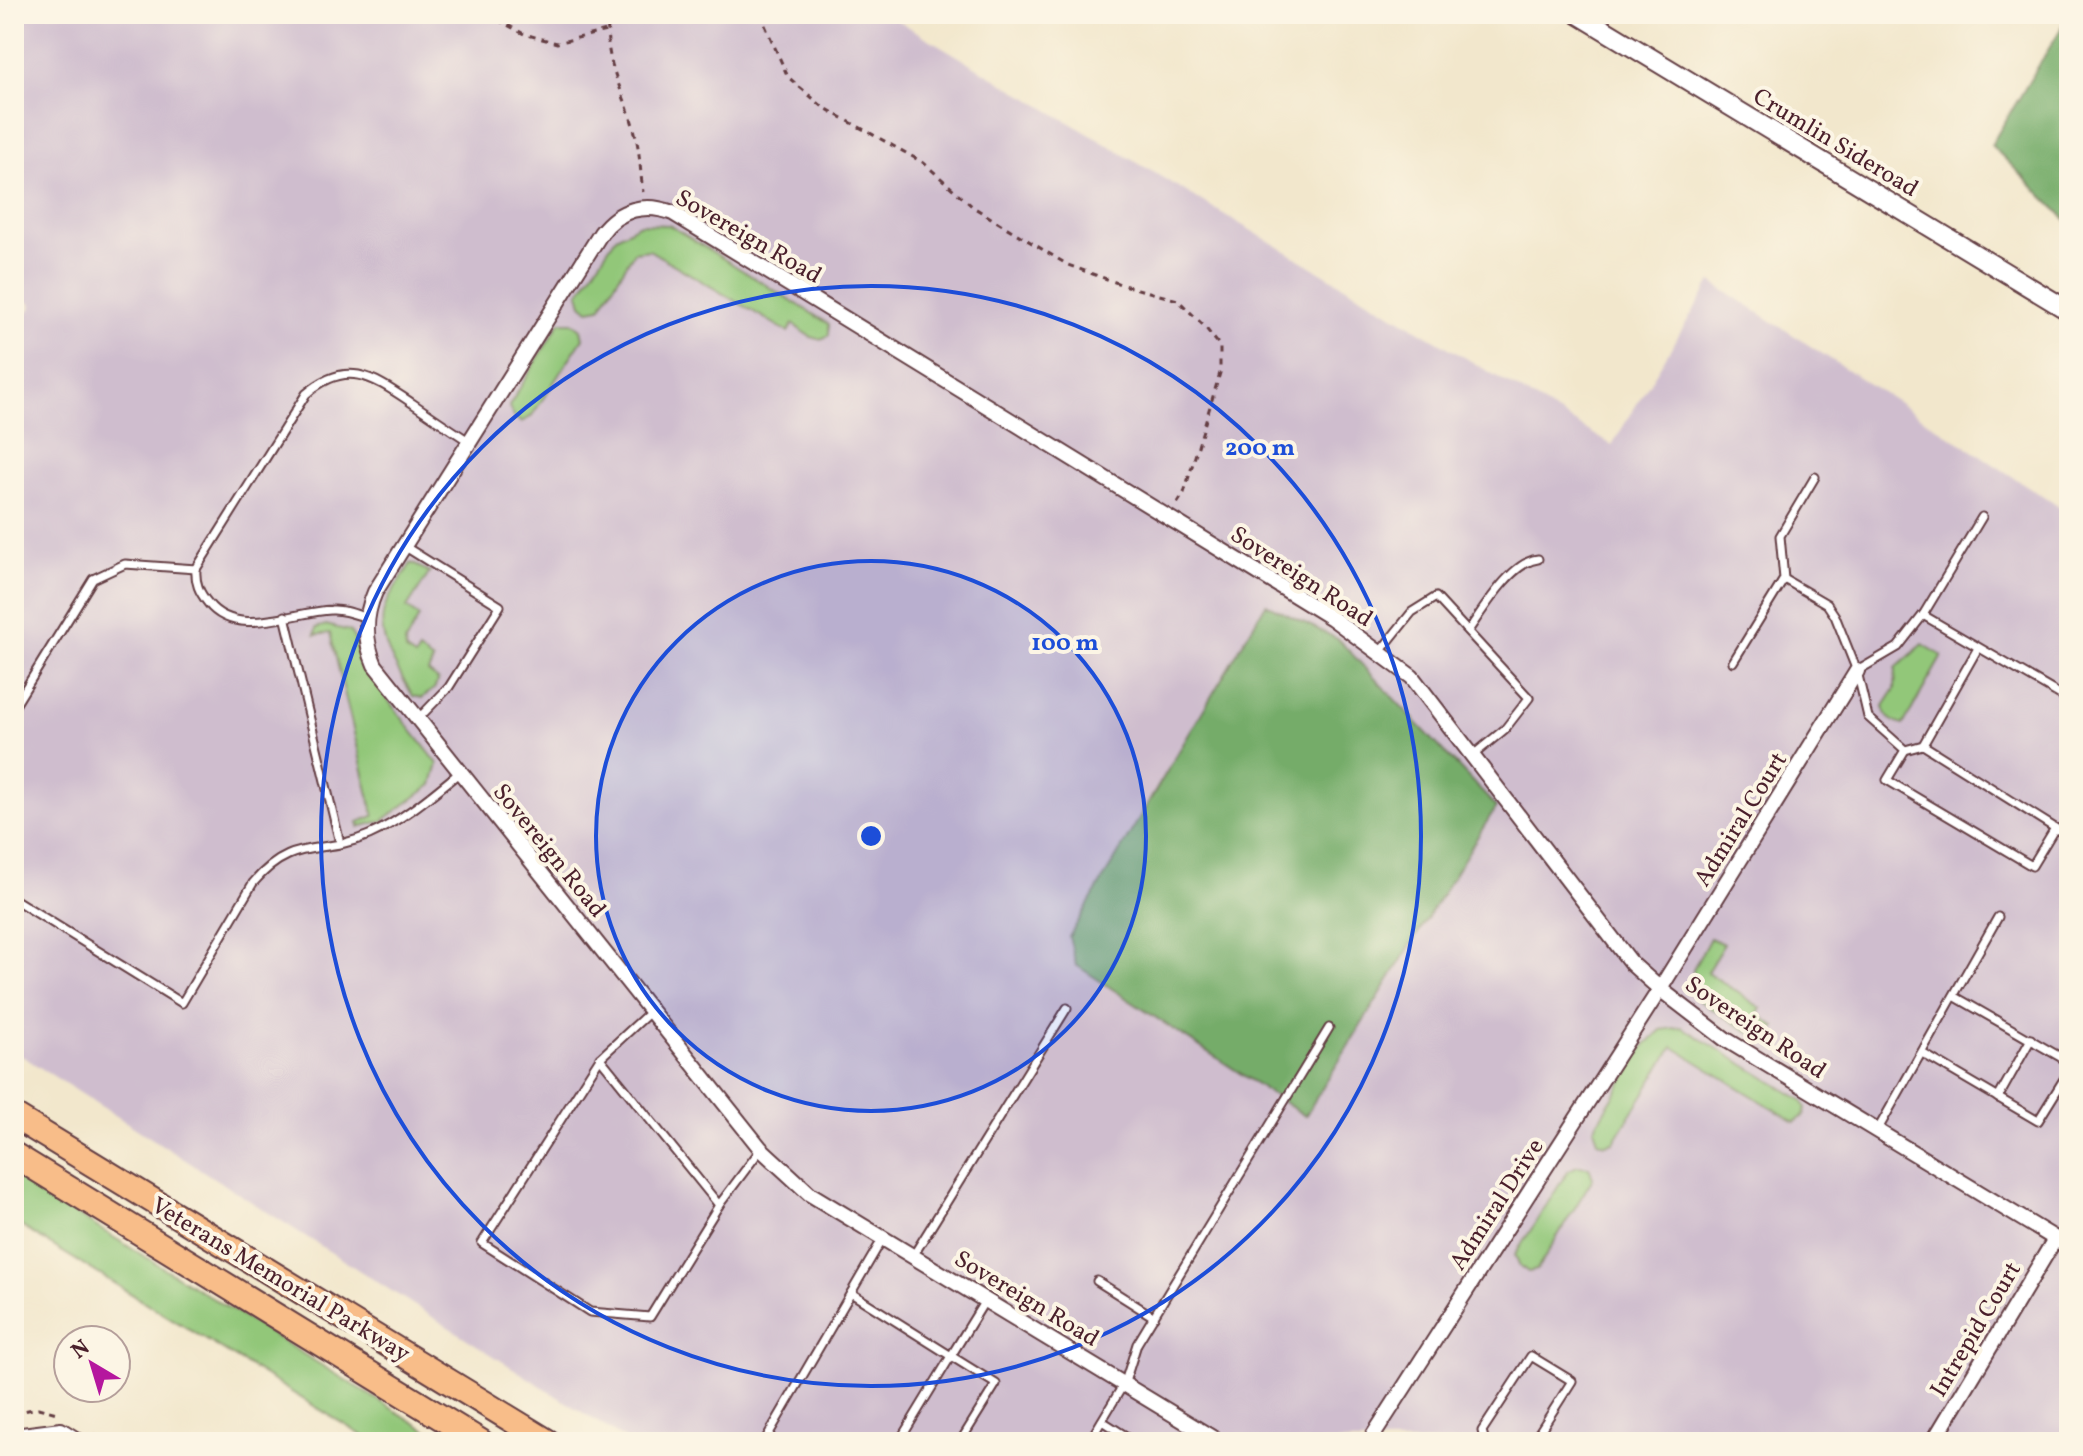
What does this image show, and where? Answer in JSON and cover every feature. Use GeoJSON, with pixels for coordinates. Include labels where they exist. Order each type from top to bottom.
{"type":"FeatureCollection","features":[{"type":"Feature","properties":{"kind":"highway","name":"Veterans Memorial Parkway"},"geometry":{"type":"LineString","coordinates":[[14,1116],[548,1442]]}},
{"type":"Feature","properties":{"kind":"highway","name":"Veterans Memorial Parkway"},"geometry":{"type":"LineString","coordinates":[[14,1155],[481,1442]]}},
{"type":"Feature","properties":{"kind":"street","name":"Crumlin Sideroad"},"geometry":{"type":"LineString","coordinates":[[1578,14],[2069,311]]}},
{"type":"Feature","properties":{"kind":"street","name":"Sovereign Road"},"geometry":{"type":"LineString","coordinates":[[1219,1442],[1125,1382],[810,1194],[761,1149],[375,665],[368,643],[367,618],[375,592],[606,226],[620,215],[645,207],[673,213],[1332,618],[1412,677],[1632,964],[1660,989],[1725,1039],[2069,1247]]}},
{"type":"Feature","properties":{"kind":"street","name":"Admiral Court"},"geometry":{"type":"LineString","coordinates":[[1660,989],[1857,671]]}},
{"type":"Feature","properties":{"kind":"street","name":"Admiral Drive"},"geometry":{"type":"LineString","coordinates":[[1369,1442],[1660,989]]}},
{"type":"Feature","properties":{"kind":"street","name":"Intrepid Court"},"geometry":{"type":"LineString","coordinates":[[1933,1442],[2055,1239]]}},
{"type":"Feature","properties":{"kind":"street"},"geometry":{"type":"LineString","coordinates":[[14,1436],[61,1430],[80,1442]]}},
{"type":"Feature","properties":{"kind":"lane"},"geometry":{"type":"LineString","coordinates":[[367,618],[332,610],[241,621],[218,614],[198,588],[196,569],[306,394],[326,378],[348,373],[378,380],[470,442]]}},
{"type":"Feature","properties":{"kind":"lane"},"geometry":{"type":"LineString","coordinates":[[1733,662],[1784,579],[1780,536],[1815,477]]}},
{"type":"Feature","properties":{"kind":"lane"},"geometry":{"type":"LineString","coordinates":[[1857,671],[1898,647],[1923,615],[1982,517]]}},
{"type":"Feature","properties":{"kind":"lane"},"geometry":{"type":"LineString","coordinates":[[404,546],[500,606],[449,687],[418,719]]}},
{"type":"Feature","properties":{"kind":"lane"},"geometry":{"type":"LineString","coordinates":[[1468,631],[1504,582],[1527,560],[1538,559]]}},
{"type":"Feature","properties":{"kind":"lane"},"geometry":{"type":"LineString","coordinates":[[14,707],[93,579],[125,564],[196,569]]}},
{"type":"Feature","properties":{"kind":"lane"},"geometry":{"type":"LineString","coordinates":[[1784,579],[1827,604],[1857,671],[1868,717],[1905,750]]}},
{"type":"Feature","properties":{"kind":"lane"},"geometry":{"type":"LineString","coordinates":[[1379,653],[1412,612],[1436,597],[1529,698],[1505,729],[1472,756]]}},
{"type":"Feature","properties":{"kind":"lane"},"geometry":{"type":"LineString","coordinates":[[1923,615],[2069,700]]}},
{"type":"Feature","properties":{"kind":"lane"},"geometry":{"type":"LineString","coordinates":[[285,616],[340,843]]}},
{"type":"Feature","properties":{"kind":"lane"},"geometry":{"type":"LineString","coordinates":[[1978,648],[1923,745],[1905,750],[1887,780],[2032,866],[2055,828]]}},
{"type":"Feature","properties":{"kind":"lane"},"geometry":{"type":"LineString","coordinates":[[1923,745],[2069,837]]}},
{"type":"Feature","properties":{"kind":"lane"},"geometry":{"type":"LineString","coordinates":[[14,899],[182,1003],[253,883],[266,868],[281,857],[299,850],[368,836],[427,799],[460,772]]}},
{"type":"Feature","properties":{"kind":"lane"},"geometry":{"type":"LineString","coordinates":[[1877,1131],[1998,917]]}},
{"type":"Feature","properties":{"kind":"lane"},"geometry":{"type":"LineString","coordinates":[[1954,996],[2069,1062]]}},
{"type":"Feature","properties":{"kind":"lane"},"geometry":{"type":"LineString","coordinates":[[913,1256],[1067,1008]]}},
{"type":"Feature","properties":{"kind":"lane"},"geometry":{"type":"LineString","coordinates":[[651,1011],[600,1058],[482,1243],[590,1312],[650,1317],[719,1205],[761,1149]]}},
{"type":"Feature","properties":{"kind":"lane"},"geometry":{"type":"LineString","coordinates":[[1089,1442],[1125,1382],[1137,1344],[1329,1028]]}},
{"type":"Feature","properties":{"kind":"lane"},"geometry":{"type":"LineString","coordinates":[[1998,1098],[2031,1039]]}},
{"type":"Feature","properties":{"kind":"lane"},"geometry":{"type":"LineString","coordinates":[[1922,1053],[2038,1121],[2069,1071]]}},
{"type":"Feature","properties":{"kind":"lane"},"geometry":{"type":"LineString","coordinates":[[600,1058],[719,1205]]}},
{"type":"Feature","properties":{"kind":"lane"},"geometry":{"type":"LineString","coordinates":[[764,1442],[883,1238]]}},
{"type":"Feature","properties":{"kind":"lane"},"geometry":{"type":"LineString","coordinates":[[1097,1281],[1154,1317]]}},
{"type":"Feature","properties":{"kind":"lane"},"geometry":{"type":"LineString","coordinates":[[851,1293],[996,1384],[960,1442]]}},
{"type":"Feature","properties":{"kind":"lane"},"geometry":{"type":"LineString","coordinates":[[914,1442],[903,1435],[986,1299]]}},
{"type":"Feature","properties":{"kind":"lane"},"geometry":{"type":"LineString","coordinates":[[1485,1442],[1482,1431],[1531,1356],[1572,1381],[1533,1442]]}},
{"type":"Feature","properties":{"kind":"lane"},"geometry":{"type":"LineString","coordinates":[[1102,1421],[1135,1442]]}},
{"type":"Feature","properties":{"kind":"path"},"geometry":{"type":"LineString","coordinates":[[487,14],[524,34],[557,43],[606,31]]}},
{"type":"Feature","properties":{"kind":"path"},"geometry":{"type":"LineString","coordinates":[[610,14],[606,31],[612,69],[635,130],[645,207]]}},
{"type":"Feature","properties":{"kind":"path"},"geometry":{"type":"LineString","coordinates":[[760,14],[788,77],[823,107],[911,155],[973,207],[1056,259],[1123,285],[1178,300],[1204,326],[1220,346],[1220,373],[1184,493],[1168,517]]}},
{"type":"Feature","properties":{"kind":"shaded area"},"geometry":{"type":"Polygon","coordinates":[[[14,14],[887,14],[1612,445],[1711,282],[2069,513],[2069,1442],[629,1442],[14,1051],[14,334],[32,305],[14,292],[14,14]]]}},
{"type":"Feature","properties":{"kind":"green space"},"geometry":{"type":"Polygon","coordinates":[[[2069,15],[2069,222],[1991,145],[2069,15]]]}},
{"type":"Feature","properties":{"kind":"green space"},"geometry":{"type":"Polygon","coordinates":[[[640,224],[669,225],[829,324],[829,335],[815,338],[793,324],[788,332],[649,250],[634,252],[600,308],[589,310],[582,304],[579,293],[616,237],[640,224]]]}},
{"type":"Feature","properties":{"kind":"green space"},"geometry":{"type":"Polygon","coordinates":[[[560,322],[572,322],[581,329],[583,338],[531,417],[521,422],[514,417],[509,406],[560,322]]]}},
{"type":"Feature","properties":{"kind":"green space"},"geometry":{"type":"Polygon","coordinates":[[[411,563],[430,572],[407,608],[419,617],[405,643],[406,651],[415,657],[419,651],[433,661],[428,672],[438,680],[434,689],[422,698],[413,696],[401,676],[385,642],[382,619],[387,601],[411,563]]]}},
{"type":"Feature","properties":{"kind":"green space"},"geometry":{"type":"Polygon","coordinates":[[[1266,604],[1338,639],[1496,807],[1305,1116],[1076,965],[1069,937],[1266,604]]]}},
{"type":"Feature","properties":{"kind":"green space"},"geometry":{"type":"Polygon","coordinates":[[[326,625],[350,631],[388,700],[438,764],[432,785],[382,821],[359,827],[359,822],[374,816],[330,633],[315,635],[316,628],[326,625]]]}},
{"type":"Feature","properties":{"kind":"green space"},"geometry":{"type":"Polygon","coordinates":[[[1923,644],[1942,656],[1903,725],[1890,719],[1884,706],[1895,689],[1896,668],[1923,644]]]}},
{"type":"Feature","properties":{"kind":"green space"},"geometry":{"type":"Polygon","coordinates":[[[1710,938],[1724,944],[1707,972],[1761,1008],[1758,1014],[1776,1027],[1763,1041],[1698,1000],[1693,969],[1710,938]]]}},
{"type":"Feature","properties":{"kind":"green space"},"geometry":{"type":"Polygon","coordinates":[[[1682,1027],[1802,1100],[1806,1108],[1804,1116],[1795,1122],[1673,1047],[1614,1142],[1605,1144],[1598,1141],[1594,1128],[1645,1045],[1661,1030],[1682,1027]]]}},
{"type":"Feature","properties":{"kind":"green space"},"geometry":{"type":"Polygon","coordinates":[[[1577,1166],[1589,1167],[1593,1178],[1537,1270],[1528,1272],[1520,1266],[1515,1255],[1568,1171],[1577,1166]]]}},
{"type":"Feature","properties":{"kind":"green space"},"geometry":{"type":"Polygon","coordinates":[[[14,1176],[446,1442],[373,1442],[14,1222],[14,1176]]]}}]}
